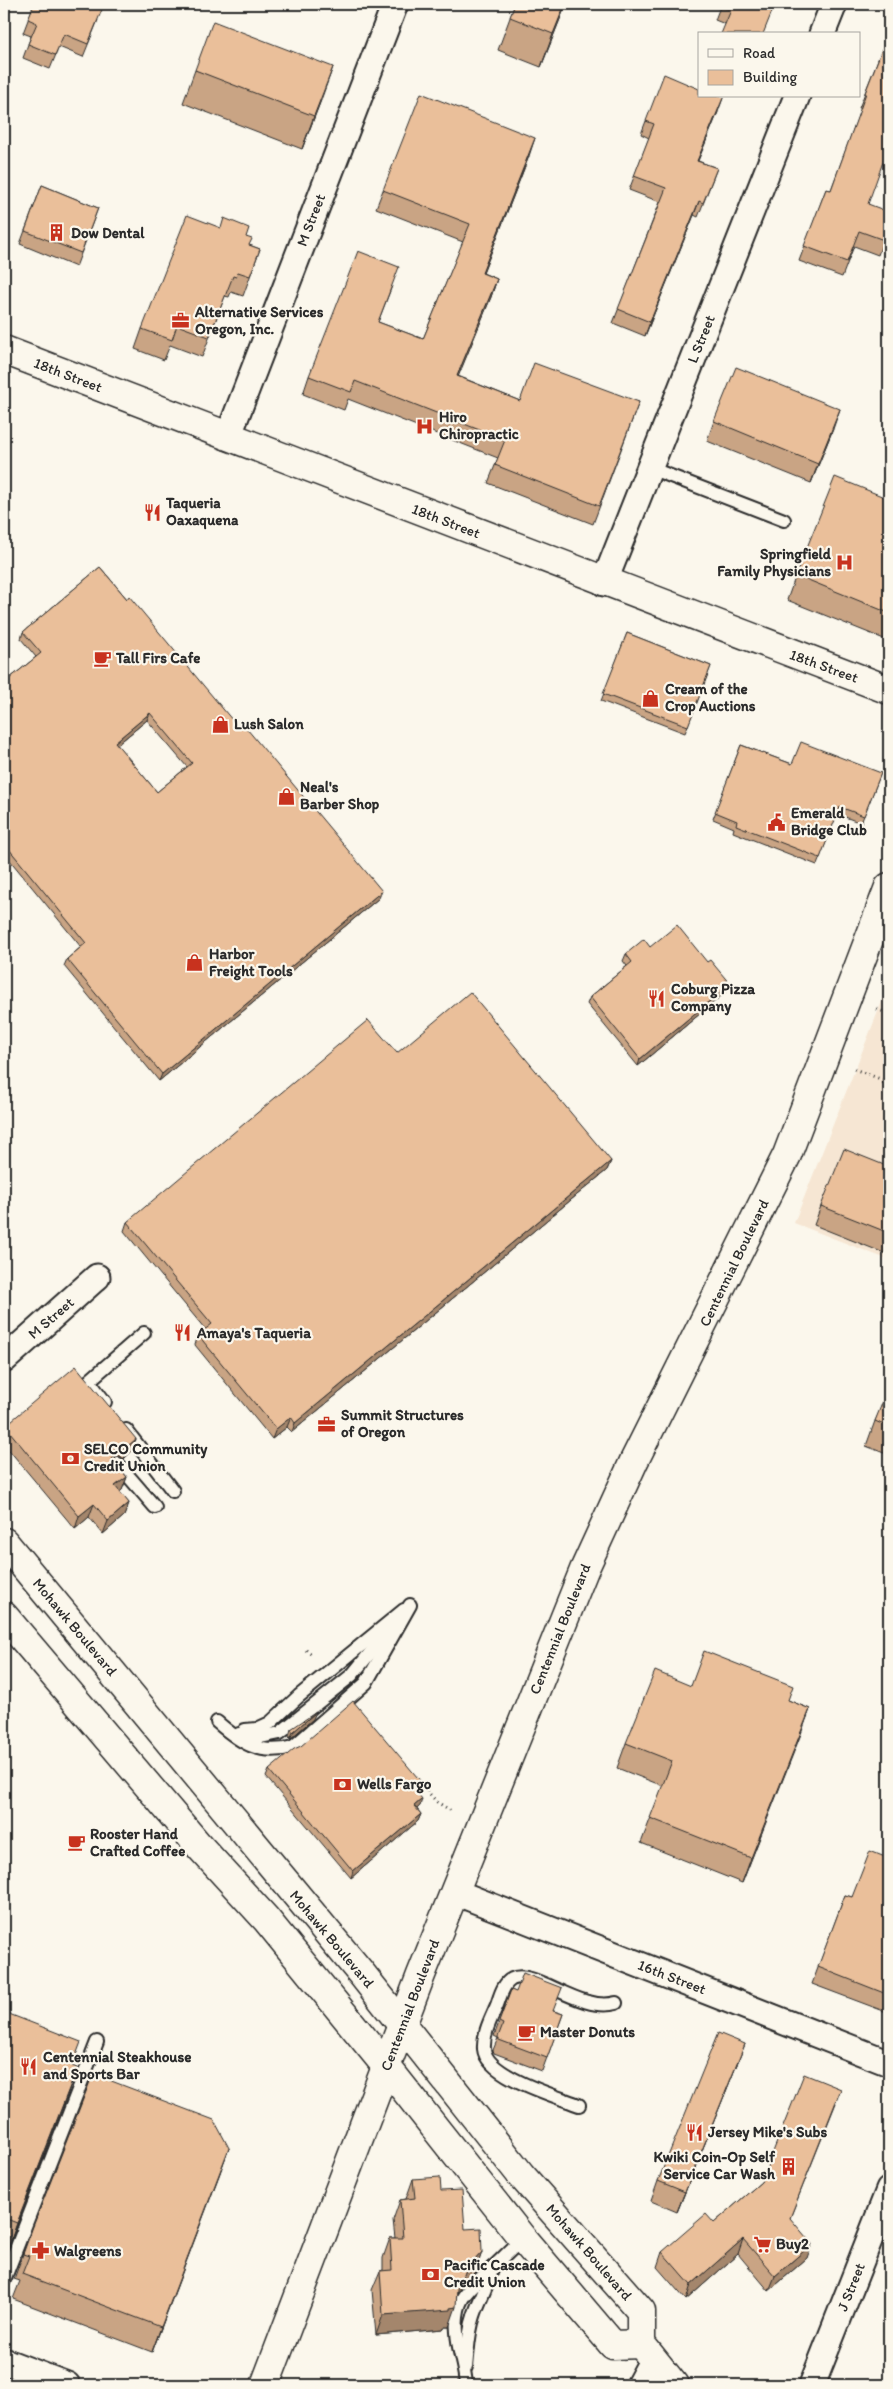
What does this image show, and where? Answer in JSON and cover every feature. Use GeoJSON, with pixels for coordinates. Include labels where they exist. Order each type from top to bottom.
{"type":"FeatureCollection","features":[{"type":"Feature","properties":{"kind":"main road","name":"18th Street"},"geometry":{"type":"LineString","coordinates":[[4,350],[889,690]]}},
{"type":"Feature","properties":{"kind":"main road","name":"Centennial Boulevard"},"geometry":{"type":"LineString","coordinates":[[265,2385],[454,1892],[584,1570],[634,1461],[787,1155],[889,887]]}},
{"type":"Feature","properties":{"kind":"main road","name":"Mohawk Boulevard"},"geometry":{"type":"LineString","coordinates":[[4,1542],[361,1972],[522,2175],[641,2311],[647,2351]]}},
{"type":"Feature","properties":{"kind":"main road"},"geometry":{"type":"LineString","coordinates":[[4,1616],[200,1847],[266,1919],[386,2066],[523,2239],[612,2344],[647,2351],[674,2385]]}},
{"type":"Feature","properties":{"kind":"street","name":"M Street"},"geometry":{"type":"LineString","coordinates":[[228,437],[394,4]]}},
{"type":"Feature","properties":{"kind":"street"},"geometry":{"type":"LineString","coordinates":[[823,32],[834,4]]}},
{"type":"Feature","properties":{"kind":"street","name":"L Street"},"geometry":{"type":"LineString","coordinates":[[604,582],[796,98]]}},
{"type":"Feature","properties":{"kind":"street","name":"M Street"},"geometry":{"type":"LineString","coordinates":[[4,1360],[98,1277]]}},
{"type":"Feature","properties":{"kind":"street","name":"16th Street"},"geometry":{"type":"LineString","coordinates":[[454,1892],[889,2063]]}},
{"type":"Feature","properties":{"kind":"street","name":"J Street"},"geometry":{"type":"LineString","coordinates":[[812,2385],[889,2190]]}},
{"type":"Feature","properties":{"kind":"street"},"geometry":{"type":"LineString","coordinates":[[639,2385],[647,2351]]}},
{"type":"Feature","properties":{"kind":"street"},"geometry":{"type":"LineString","coordinates":[[4,2361],[67,2385]]}},
{"type":"Feature","properties":{"kind":"lane"},"geometry":{"type":"LineString","coordinates":[[650,468],[784,520]]}},
{"type":"Feature","properties":{"kind":"lane"},"geometry":{"type":"LineString","coordinates":[[144,1333],[84,1385],[116,1416],[173,1492]]}},
{"type":"Feature","properties":{"kind":"lane"},"geometry":{"type":"LineString","coordinates":[[118,1464],[155,1507]]}},
{"type":"Feature","properties":{"kind":"lane"},"geometry":{"type":"LineString","coordinates":[[217,1722],[242,1731],[257,1730],[270,1723],[410,1605]]}},
{"type":"Feature","properties":{"kind":"lane"},"geometry":{"type":"LineString","coordinates":[[217,1722],[244,1736],[261,1737],[280,1733],[352,1674],[410,1605]]}},
{"type":"Feature","properties":{"kind":"lane"},"geometry":{"type":"LineString","coordinates":[[217,1722],[239,1741],[278,1751],[293,1747],[366,1683],[410,1605]]}},
{"type":"Feature","properties":{"kind":"lane"},"geometry":{"type":"LineString","coordinates":[[579,2105],[519,2081],[489,2063],[484,2050],[485,2033],[503,1989],[510,1980],[520,1977],[531,1979],[589,2004],[604,2006],[616,2003]]}},
{"type":"Feature","properties":{"kind":"lane"},"geometry":{"type":"LineString","coordinates":[[4,2280],[97,2042]]}},
{"type":"Feature","properties":{"kind":"lane"},"geometry":{"type":"LineString","coordinates":[[466,2370],[459,2352],[456,2313],[466,2289],[523,2239]]}},
{"type":"Feature","properties":{"kind":"lane"},"geometry":{"type":"LineString","coordinates":[[466,2385],[469,2333],[474,2316],[488,2285],[492,2268]]}},
{"type":"Feature","properties":{"kind":"path"},"geometry":{"type":"LineString","coordinates":[[877,1009],[889,1014]]}},
{"type":"Feature","properties":{"kind":"path"},"geometry":{"type":"LineString","coordinates":[[854,1068],[883,1080]]}},
{"type":"Feature","properties":{"kind":"path"},"geometry":{"type":"LineString","coordinates":[[306,1650],[328,1673]]}},
{"type":"Feature","properties":{"kind":"path"},"geometry":{"type":"LineString","coordinates":[[418,1780],[436,1802],[453,1812]]}},
{"type":"Feature","properties":{"kind":"shaded area"},"geometry":{"type":"Polygon","coordinates":[[[889,984],[889,1260],[794,1223],[889,984]]]}},
{"type":"Feature","properties":{"kind":"building"},"geometry":{"type":"Polygon","coordinates":[[[34,4],[98,4],[103,7],[88,44],[64,34],[55,55],[28,44],[37,23],[28,19],[34,4]]]}},
{"type":"Feature","properties":{"kind":"building"},"geometry":{"type":"Polygon","coordinates":[[[515,4],[565,4],[553,34],[510,17],[515,4]]]}},
{"type":"Feature","properties":{"kind":"building"},"geometry":{"type":"Polygon","coordinates":[[[721,4],[775,4],[764,32],[722,32],[731,10],[720,6],[721,4]]]}},
{"type":"Feature","properties":{"kind":"building"},"geometry":{"type":"Polygon","coordinates":[[[213,21],[333,67],[314,116],[195,70],[213,21]]]}},
{"type":"Feature","properties":{"kind":"building"},"geometry":{"type":"Polygon","coordinates":[[[886,39],[889,40],[889,145],[868,204],[889,212],[889,225],[884,240],[859,231],[847,262],[804,246],[826,189],[831,190],[886,39]]]}},
{"type":"Feature","properties":{"kind":"building"},"geometry":{"type":"Polygon","coordinates":[[[664,74],[698,89],[698,98],[723,98],[697,161],[717,168],[703,203],[699,201],[650,322],[618,309],[666,188],[634,176],[654,124],[646,121],[664,74]]]}},
{"type":"Feature","properties":{"kind":"building"},"geometry":{"type":"Polygon","coordinates":[[[421,93],[535,138],[482,273],[497,279],[457,376],[520,401],[534,363],[639,402],[599,506],[495,465],[505,440],[355,381],[351,392],[309,376],[358,251],[399,267],[378,322],[423,339],[470,224],[383,190],[421,93]]]}},
{"type":"Feature","properties":{"kind":"building","name":"Dow Dental"},"geometry":{"type":"Polygon","coordinates":[[[42,185],[98,208],[81,253],[25,231],[42,185]]]}},
{"type":"Feature","properties":{"kind":"building","name":"Alternative Services Oregon, Inc."},"geometry":{"type":"Polygon","coordinates":[[[187,215],[221,228],[224,218],[249,228],[246,237],[252,239],[249,245],[260,249],[250,276],[238,272],[236,277],[233,276],[209,337],[177,325],[172,340],[142,329],[187,215]]]}},
{"type":"Feature","properties":{"kind":"building"},"geometry":{"type":"Polygon","coordinates":[[[736,367],[840,409],[818,464],[714,421],[736,367]]]}},
{"type":"Feature","properties":{"kind":"building","name":"Springfield Family Physicians"},"geometry":{"type":"Polygon","coordinates":[[[835,477],[889,499],[889,613],[796,575],[835,477]]]}},
{"type":"Feature","properties":{"kind":"building"},"geometry":{"type":"Polygon","coordinates":[[[100,567],[127,599],[129,596],[238,727],[242,723],[382,891],[162,1074],[67,959],[86,943],[4,843],[4,683],[41,653],[23,632],[100,567]],[[150,713],[115,742],[157,792],[192,763],[150,713]]]}},
{"type":"Feature","properties":{"kind":"building"},"geometry":{"type":"Polygon","coordinates":[[[627,633],[711,666],[688,726],[603,694],[627,633]]]}},
{"type":"Feature","properties":{"kind":"building"},"geometry":{"type":"Polygon","coordinates":[[[801,742],[881,773],[864,816],[840,807],[820,858],[736,825],[737,821],[715,812],[741,745],[792,764],[801,742]]]}},
{"type":"Feature","properties":{"kind":"building","name":"Coburg Pizza Company"},"geometry":{"type":"Polygon","coordinates":[[[677,925],[707,962],[710,960],[730,984],[640,1059],[590,997],[632,962],[626,954],[644,939],[650,947],[677,925]]]}},
{"type":"Feature","properties":{"kind":"building"},"geometry":{"type":"Polygon","coordinates":[[[470,992],[611,1161],[295,1423],[291,1417],[276,1429],[198,1335],[212,1324],[127,1222],[368,1020],[397,1053],[470,992]]]}},
{"type":"Feature","properties":{"kind":"building"},"geometry":{"type":"Polygon","coordinates":[[[844,1149],[889,1167],[889,1233],[821,1206],[844,1149]]]}},
{"type":"Feature","properties":{"kind":"building","name":"SELCO Community Credit Union"},"geometry":{"type":"Polygon","coordinates":[[[76,1366],[136,1439],[129,1445],[125,1443],[118,1444],[115,1448],[116,1456],[112,1459],[127,1477],[115,1486],[129,1503],[108,1521],[94,1504],[79,1516],[5,1426],[76,1366]]]}},
{"type":"Feature","properties":{"kind":"building"},"geometry":{"type":"Polygon","coordinates":[[[887,1391],[889,1392],[889,1427],[875,1421],[887,1391]]]}},
{"type":"Feature","properties":{"kind":"building"},"geometry":{"type":"Polygon","coordinates":[[[704,1651],[793,1686],[788,1700],[810,1709],[751,1858],[650,1818],[672,1761],[626,1743],[655,1671],[691,1686],[704,1651]]]}},
{"type":"Feature","properties":{"kind":"building","name":"Wells Fargo"},"geometry":{"type":"Polygon","coordinates":[[[353,1701],[423,1784],[416,1791],[422,1799],[414,1806],[421,1814],[353,1871],[269,1770],[294,1749],[301,1746],[353,1701]]]}},
{"type":"Feature","properties":{"kind":"building"},"geometry":{"type":"Polygon","coordinates":[[[316,1712],[293,1732],[291,1729],[316,1712]]]}},
{"type":"Feature","properties":{"kind":"building"},"geometry":{"type":"Polygon","coordinates":[[[889,1848],[889,1995],[818,1967],[845,1895],[852,1897],[870,1851],[885,1857],[889,1848]]]}},
{"type":"Feature","properties":{"kind":"building","name":"Master Donuts"},"geometry":{"type":"Polygon","coordinates":[[[523,1973],[562,1988],[553,2011],[563,2014],[547,2058],[499,2040],[498,2037],[503,2024],[499,2022],[511,1990],[516,1992],[523,1973]]]}},
{"type":"Feature","properties":{"kind":"building"},"geometry":{"type":"Polygon","coordinates":[[[4,2012],[81,2042],[72,2066],[77,2068],[17,2223],[4,2218],[4,2012]]]}},
{"type":"Feature","properties":{"kind":"building","name":"Jersey Mike's Subs"},"geometry":{"type":"Polygon","coordinates":[[[718,2033],[745,2044],[685,2192],[658,2181],[718,2033]]]}},
{"type":"Feature","properties":{"kind":"building","name":"Walgreens"},"geometry":{"type":"Polygon","coordinates":[[[93,2074],[214,2120],[229,2148],[161,2327],[22,2274],[29,2256],[23,2254],[93,2074]]]}},
{"type":"Feature","properties":{"kind":"building"},"geometry":{"type":"Polygon","coordinates":[[[804,2074],[841,2089],[790,2218],[812,2244],[775,2276],[743,2239],[691,2285],[662,2252],[706,2214],[714,2223],[761,2182],[804,2074]]]}},
{"type":"Feature","properties":{"kind":"building","name":"Pacific Cascade Credit Union"},"geometry":{"type":"Polygon","coordinates":[[[440,2177],[441,2191],[462,2190],[465,2229],[481,2228],[482,2252],[460,2279],[457,2289],[456,2307],[450,2308],[450,2310],[383,2315],[380,2271],[392,2270],[390,2238],[403,2238],[400,2200],[415,2198],[413,2179],[440,2177]]]}},
{"type":"Feature","properties":{"kind":"place","name":"Dow Dental"},"geometry":{"type":"Point","coordinates":[57,233]}},
{"type":"Feature","properties":{"kind":"place","name":"Alternative Services Oregon, Inc."},"geometry":{"type":"Point","coordinates":[181,321]}},
{"type":"Feature","properties":{"kind":"place","name":"Hiro Chiropractic"},"geometry":{"type":"Point","coordinates":[425,426]}},
{"type":"Feature","properties":{"kind":"place","name":"Taqueria Oaxaquena"},"geometry":{"type":"Point","coordinates":[152,512]}},
{"type":"Feature","properties":{"kind":"place","name":"Springfield Family Physicians"},"geometry":{"type":"Point","coordinates":[845,563]}},
{"type":"Feature","properties":{"kind":"place","name":"Tall Firs Cafe"},"geometry":{"type":"Point","coordinates":[102,658]}},
{"type":"Feature","properties":{"kind":"place","name":"Cream of the Crop Auctions"},"geometry":{"type":"Point","coordinates":[651,698]}},
{"type":"Feature","properties":{"kind":"place","name":"Lush Salon"},"geometry":{"type":"Point","coordinates":[220,724]}},
{"type":"Feature","properties":{"kind":"place","name":"Neal's Barber Shop"},"geometry":{"type":"Point","coordinates":[286,796]}},
{"type":"Feature","properties":{"kind":"place","name":"Emerald Bridge Club"},"geometry":{"type":"Point","coordinates":[777,822]}},
{"type":"Feature","properties":{"kind":"place","name":"Harbor Freight Tools"},"geometry":{"type":"Point","coordinates":[195,963]}},
{"type":"Feature","properties":{"kind":"place","name":"Coburg Pizza Company"},"geometry":{"type":"Point","coordinates":[657,998]}},
{"type":"Feature","properties":{"kind":"place","name":"Amaya's Taqueria"},"geometry":{"type":"Point","coordinates":[183,1333]}},
{"type":"Feature","properties":{"kind":"place","name":"Summit Structures of Oregon"},"geometry":{"type":"Point","coordinates":[327,1424]}},
{"type":"Feature","properties":{"kind":"place","name":"SELCO Community Credit Union"},"geometry":{"type":"Point","coordinates":[70,1458]}},
{"type":"Feature","properties":{"kind":"place","name":"Wells Fargo"},"geometry":{"type":"Point","coordinates":[343,1784]}},
{"type":"Feature","properties":{"kind":"place","name":"Rooster Hand Crafted Coffee"},"geometry":{"type":"Point","coordinates":[76,1843]}},
{"type":"Feature","properties":{"kind":"place","name":"Master Donuts"},"geometry":{"type":"Point","coordinates":[526,2032]}},
{"type":"Feature","properties":{"kind":"place","name":"Centennial Steakhouse and Sports Bar"},"geometry":{"type":"Point","coordinates":[29,2066]}},
{"type":"Feature","properties":{"kind":"place","name":"Jersey Mike's Subs"},"geometry":{"type":"Point","coordinates":[694,2132]}},
{"type":"Feature","properties":{"kind":"place","name":"Kwiki Coin-Op Self Service Car Wash"},"geometry":{"type":"Point","coordinates":[789,2166]}},
{"type":"Feature","properties":{"kind":"place","name":"Buy2"},"geometry":{"type":"Point","coordinates":[762,2244]}},
{"type":"Feature","properties":{"kind":"place","name":"Walgreens"},"geometry":{"type":"Point","coordinates":[40,2251]}},
{"type":"Feature","properties":{"kind":"place","name":"Pacific Cascade Credit Union"},"geometry":{"type":"Point","coordinates":[430,2274]}}]}
